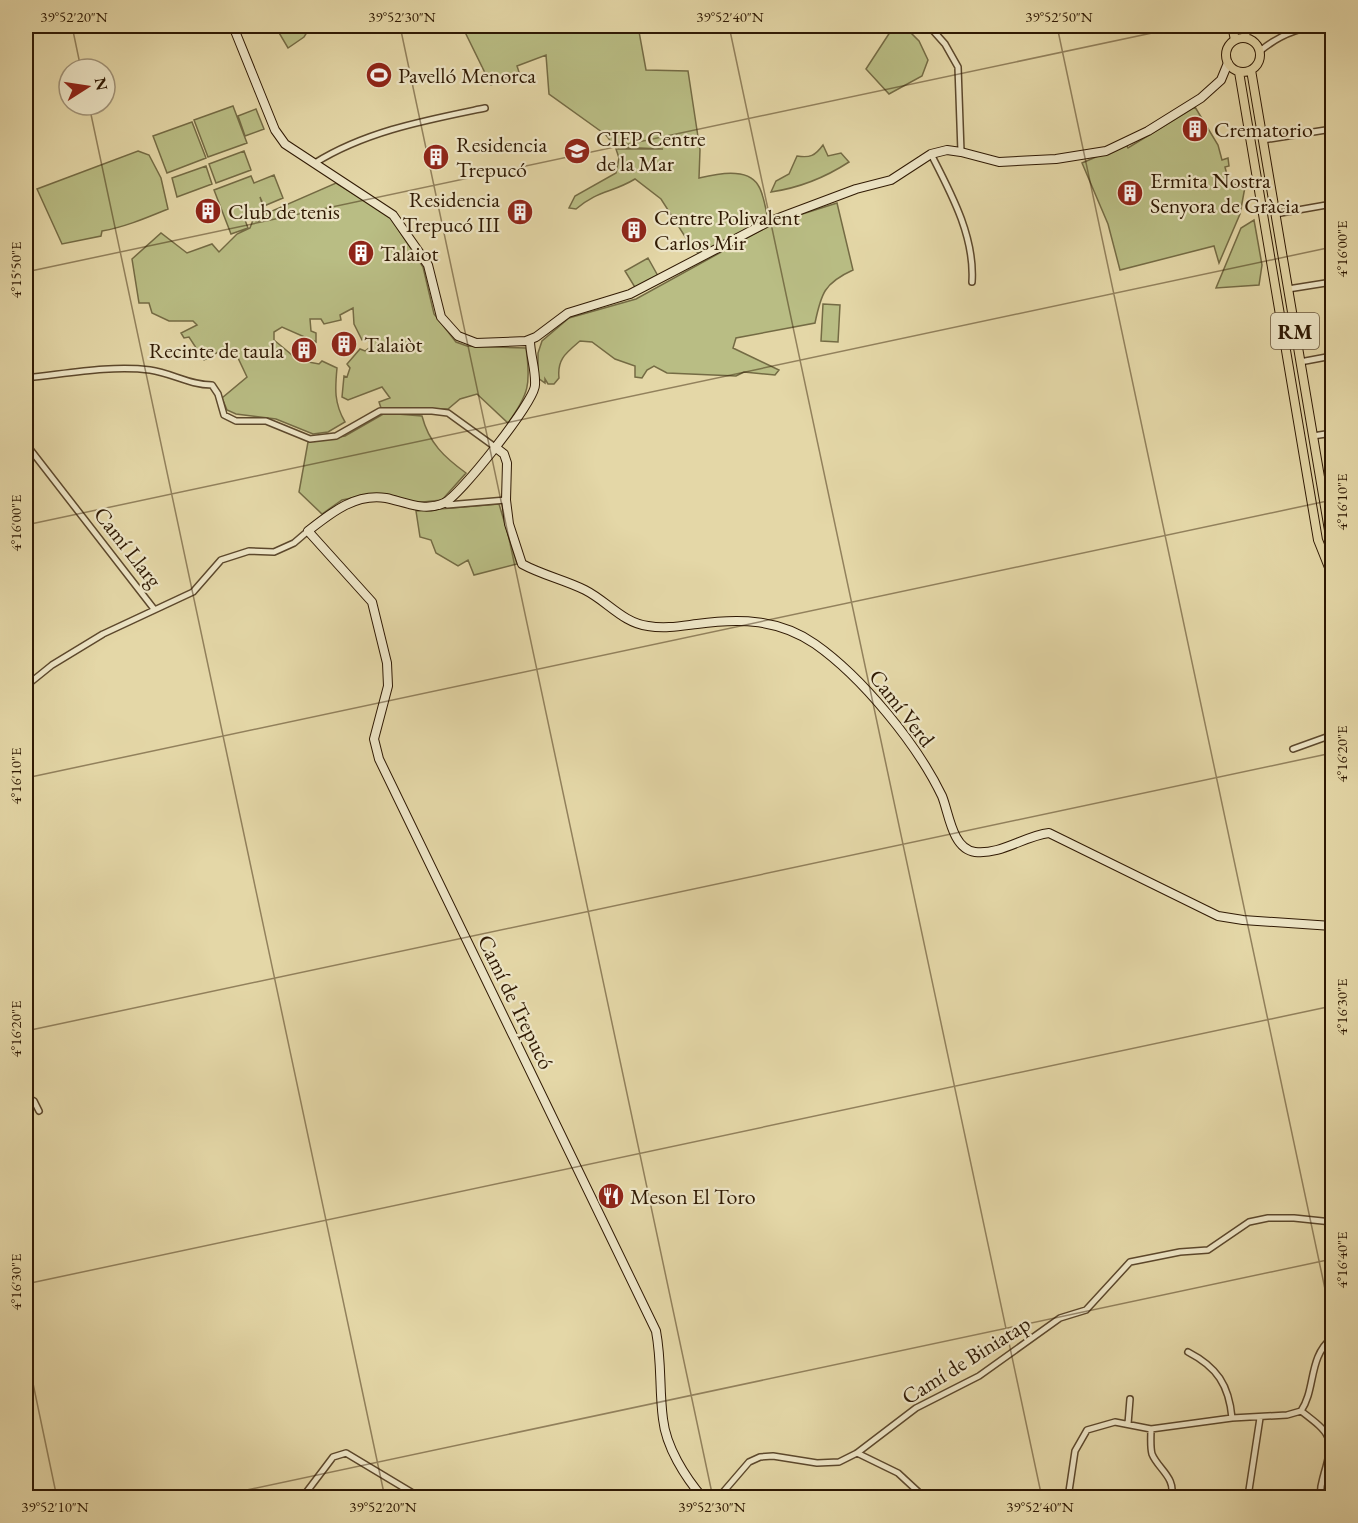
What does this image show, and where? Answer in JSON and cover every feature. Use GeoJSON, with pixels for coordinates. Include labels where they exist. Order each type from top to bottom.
{"type":"FeatureCollection","features":[{"type":"Feature","properties":{"kind":"main road"},"geometry":{"type":"LineString","coordinates":[[1232,26],[1235,40]]}},
{"type":"Feature","properties":{"kind":"main road"},"geometry":{"type":"LineString","coordinates":[[1244,26],[1246,38]]}},
{"type":"Feature","properties":{"kind":"main road"},"geometry":{"type":"LineString","coordinates":[[1246,38],[1252,41],[1260,51],[1260,60],[1251,70],[1239,72],[1228,63],[1228,48],[1235,40],[1246,38]]}},
{"type":"Feature","properties":{"kind":"main road","name":"RM"},"geometry":{"type":"LineString","coordinates":[[1251,70],[1313,436],[1329,509],[1332,548]]}},
{"type":"Feature","properties":{"kind":"main road","name":"RM"},"geometry":{"type":"LineString","coordinates":[[1239,72],[1318,540],[1332,575]]}},
{"type":"Feature","properties":{"kind":"street"},"geometry":{"type":"LineString","coordinates":[[233,26],[275,129],[285,144],[393,215],[428,265],[441,317],[459,336],[476,343],[530,340],[568,313],[630,294],[768,222],[856,189],[891,180],[932,154],[947,150],[999,162],[1056,159],[1106,151],[1148,131],[1201,98],[1221,80],[1228,63]]}},
{"type":"Feature","properties":{"kind":"street"},"geometry":{"type":"LineString","coordinates":[[929,26],[945,44],[958,67],[961,152]]}},
{"type":"Feature","properties":{"kind":"street"},"geometry":{"type":"LineString","coordinates":[[1260,51],[1277,37],[1299,30],[1322,29],[1331,34],[1332,50]]}},
{"type":"Feature","properties":{"kind":"street"},"geometry":{"type":"LineString","coordinates":[[315,163],[345,145],[379,134],[485,108]]}},
{"type":"Feature","properties":{"kind":"street"},"geometry":{"type":"LineString","coordinates":[[1263,140],[1332,129]]}},
{"type":"Feature","properties":{"kind":"street"},"geometry":{"type":"LineString","coordinates":[[932,154],[958,210],[968,241],[972,282]]}},
{"type":"Feature","properties":{"kind":"street"},"geometry":{"type":"LineString","coordinates":[[1275,214],[1332,204]]}},
{"type":"Feature","properties":{"kind":"street"},"geometry":{"type":"LineString","coordinates":[[1288,289],[1332,282]]}},
{"type":"Feature","properties":{"kind":"street"},"geometry":{"type":"LineString","coordinates":[[506,500],[447,506],[445,503],[495,447],[527,405],[536,387],[530,340]]}},
{"type":"Feature","properties":{"kind":"street"},"geometry":{"type":"LineString","coordinates":[[1300,362],[1332,356]]}},
{"type":"Feature","properties":{"kind":"street"},"geometry":{"type":"LineString","coordinates":[[26,378],[125,368],[152,370],[196,385],[212,385],[218,394],[224,415],[230,418],[266,421],[310,439],[336,436],[380,411],[448,413],[495,447]]}},
{"type":"Feature","properties":{"kind":"street"},"geometry":{"type":"LineString","coordinates":[[1313,436],[1332,433]]}},
{"type":"Feature","properties":{"kind":"street","name":"Camí Llarg"},"geometry":{"type":"LineString","coordinates":[[26,444],[154,609],[193,592],[221,560],[249,551],[274,552],[294,543],[331,513],[349,502],[384,498],[415,507],[445,503]]}},
{"type":"Feature","properties":{"kind":"street","name":"Camí Verd"},"geometry":{"type":"LineString","coordinates":[[495,447],[504,454],[507,463],[506,500],[515,547],[522,564],[586,591],[625,618],[645,626],[667,628],[733,620],[756,620],[782,627],[821,649],[864,685],[915,753],[942,798],[955,834],[963,847],[974,852],[1000,850],[1034,835],[1049,833],[1218,916],[1243,920],[1332,926]]}},
{"type":"Feature","properties":{"kind":"street","name":"Camí de Trepucó"},"geometry":{"type":"LineString","coordinates":[[308,531],[372,602],[387,663],[388,686],[374,739],[380,759],[656,1331],[662,1361],[663,1413],[667,1435],[694,1487],[703,1497]]}},
{"type":"Feature","properties":{"kind":"street"},"geometry":{"type":"LineString","coordinates":[[26,686],[69,654],[154,609]]}},
{"type":"Feature","properties":{"kind":"street"},"geometry":{"type":"LineString","coordinates":[[1293,749],[1332,735]]}},
{"type":"Feature","properties":{"kind":"street"},"geometry":{"type":"LineString","coordinates":[[26,1097],[33,1101],[39,1111]]}},
{"type":"Feature","properties":{"kind":"street","name":"Camí de Biniatap"},"geometry":{"type":"LineString","coordinates":[[718,1497],[749,1462],[760,1457],[773,1456],[817,1463],[839,1462],[857,1452],[916,1408],[979,1376],[1060,1318],[1086,1310],[1130,1262],[1180,1252],[1208,1250],[1249,1222],[1268,1218],[1332,1222]]}},
{"type":"Feature","properties":{"kind":"street"},"geometry":{"type":"LineString","coordinates":[[1301,1411],[1308,1398],[1313,1368],[1320,1353],[1332,1338]]}},
{"type":"Feature","properties":{"kind":"street"},"geometry":{"type":"LineString","coordinates":[[1188,1352],[1210,1365],[1222,1378],[1231,1403],[1232,1418]]}},
{"type":"Feature","properties":{"kind":"street"},"geometry":{"type":"LineString","coordinates":[[1128,1424],[1130,1399]]}},
{"type":"Feature","properties":{"kind":"street"},"geometry":{"type":"LineString","coordinates":[[1068,1497],[1076,1451],[1087,1430],[1108,1424],[1128,1424],[1151,1429],[1232,1418],[1260,1418],[1301,1411],[1324,1427],[1330,1439],[1331,1454],[1319,1491],[1321,1497]]}},
{"type":"Feature","properties":{"kind":"street"},"geometry":{"type":"LineString","coordinates":[[1243,1497],[1249,1490],[1260,1418]]}},
{"type":"Feature","properties":{"kind":"street"},"geometry":{"type":"LineString","coordinates":[[1151,1429],[1152,1453],[1167,1476],[1173,1490],[1171,1497]]}},
{"type":"Feature","properties":{"kind":"street"},"geometry":{"type":"LineString","coordinates":[[857,1452],[898,1473],[925,1497]]}},
{"type":"Feature","properties":{"kind":"street"},"geometry":{"type":"LineString","coordinates":[[302,1497],[333,1457],[346,1453],[421,1497]]}},
{"type":"Feature","properties":{"kind":"green space"},"geometry":{"type":"Polygon","coordinates":[[[275,26],[311,26],[304,37],[288,48],[275,26]]]}},
{"type":"Feature","properties":{"kind":"green space"},"geometry":{"type":"Polygon","coordinates":[[[462,26],[638,26],[646,70],[688,71],[700,150],[699,178],[731,173],[753,179],[762,193],[768,218],[701,255],[693,249],[661,199],[635,179],[591,198],[576,209],[569,208],[575,196],[616,173],[619,158],[616,149],[663,149],[615,147],[606,135],[549,94],[546,55],[517,66],[519,72],[491,85],[462,26]]]}},
{"type":"Feature","properties":{"kind":"green space"},"geometry":{"type":"Polygon","coordinates":[[[894,26],[904,26],[919,41],[928,60],[922,76],[889,94],[866,69],[894,26]]]}},
{"type":"Feature","properties":{"kind":"green space"},"geometry":{"type":"Polygon","coordinates":[[[233,106],[247,143],[208,157],[194,120],[233,106]]]}},
{"type":"Feature","properties":{"kind":"green space"},"geometry":{"type":"Polygon","coordinates":[[[1195,107],[1218,145],[1222,160],[1228,158],[1229,166],[1225,167],[1229,183],[1245,187],[1240,214],[1219,263],[1214,246],[1120,270],[1108,224],[1082,163],[1126,144],[1128,148],[1195,107]]]}},
{"type":"Feature","properties":{"kind":"green space"},"geometry":{"type":"Polygon","coordinates":[[[256,109],[264,129],[245,136],[238,116],[256,109]]]}},
{"type":"Feature","properties":{"kind":"green space"},"geometry":{"type":"Polygon","coordinates":[[[192,122],[206,158],[167,173],[153,136],[192,122]]]}},
{"type":"Feature","properties":{"kind":"green space"},"geometry":{"type":"Polygon","coordinates":[[[823,145],[828,156],[841,153],[849,162],[812,181],[771,192],[776,181],[789,174],[797,156],[812,155],[823,145]]]}},
{"type":"Feature","properties":{"kind":"green space"},"geometry":{"type":"Polygon","coordinates":[[[138,151],[149,155],[161,178],[168,209],[127,225],[102,231],[101,236],[62,244],[37,189],[138,151]]]}},
{"type":"Feature","properties":{"kind":"green space"},"geometry":{"type":"Polygon","coordinates":[[[244,151],[251,170],[216,183],[209,164],[244,151]]]}},
{"type":"Feature","properties":{"kind":"green space"},"geometry":{"type":"Polygon","coordinates":[[[206,166],[212,184],[177,197],[172,178],[206,166]]]}},
{"type":"Feature","properties":{"kind":"green space"},"geometry":{"type":"Polygon","coordinates":[[[274,175],[283,198],[264,206],[260,197],[265,212],[245,220],[248,228],[231,234],[214,190],[251,176],[254,183],[274,175]]]}},
{"type":"Feature","properties":{"kind":"green space"},"geometry":{"type":"Polygon","coordinates":[[[336,183],[389,215],[423,267],[434,314],[456,342],[467,346],[526,348],[527,388],[508,423],[477,394],[460,399],[448,409],[381,408],[379,402],[390,398],[382,387],[348,400],[342,397],[344,376],[347,377],[350,368],[347,364],[360,349],[365,351],[373,345],[368,340],[362,340],[354,324],[353,308],[340,315],[341,320],[324,324],[321,319],[310,319],[311,331],[316,333],[316,342],[282,327],[274,332],[274,340],[298,360],[319,364],[322,361],[337,368],[336,396],[345,422],[328,432],[313,434],[276,419],[236,414],[227,410],[222,398],[247,377],[238,358],[227,347],[204,360],[189,337],[184,338],[181,333],[197,325],[193,321],[169,321],[152,313],[149,303],[139,303],[132,259],[161,233],[187,253],[212,244],[219,252],[237,234],[250,228],[253,220],[259,221],[265,214],[336,183]]]}},
{"type":"Feature","properties":{"kind":"green space"},"geometry":{"type":"Polygon","coordinates":[[[837,203],[853,270],[825,290],[815,323],[736,338],[733,348],[779,370],[775,375],[744,372],[736,376],[667,373],[654,366],[647,370],[642,378],[635,377],[635,366],[615,359],[592,342],[580,341],[561,361],[559,378],[554,384],[548,384],[545,379],[545,383],[538,378],[538,353],[542,341],[569,318],[636,299],[774,223],[837,203]]]}},
{"type":"Feature","properties":{"kind":"green space"},"geometry":{"type":"Polygon","coordinates":[[[1254,220],[1262,265],[1259,285],[1216,288],[1241,228],[1254,220]]]}},
{"type":"Feature","properties":{"kind":"green space"},"geometry":{"type":"Polygon","coordinates":[[[648,258],[658,276],[636,289],[625,271],[648,258]]]}},
{"type":"Feature","properties":{"kind":"green space"},"geometry":{"type":"Polygon","coordinates":[[[823,304],[840,305],[838,342],[821,341],[823,304]]]}},
{"type":"Feature","properties":{"kind":"green space"},"geometry":{"type":"Polygon","coordinates":[[[385,413],[422,416],[438,449],[466,473],[442,500],[413,503],[395,496],[372,494],[342,500],[322,514],[299,492],[308,442],[345,436],[385,413]]]}},
{"type":"Feature","properties":{"kind":"green space"},"geometry":{"type":"Polygon","coordinates":[[[499,504],[517,564],[474,575],[468,560],[458,566],[436,553],[431,540],[420,537],[416,511],[499,504]]]}},
{"type":"Feature","properties":{"kind":"place","name":"Pavelló Menorca"},"geometry":{"type":"Point","coordinates":[379,75]}},
{"type":"Feature","properties":{"kind":"place","name":"Crematorio"},"geometry":{"type":"Point","coordinates":[1195,129]}},
{"type":"Feature","properties":{"kind":"place","name":"CIFP Centre de la Mar"},"geometry":{"type":"Point","coordinates":[577,151]}},
{"type":"Feature","properties":{"kind":"place","name":"Residencia Trepucó"},"geometry":{"type":"Point","coordinates":[436,157]}},
{"type":"Feature","properties":{"kind":"place","name":"Ermita Nostra Senyora de Gràcia"},"geometry":{"type":"Point","coordinates":[1130,193]}},
{"type":"Feature","properties":{"kind":"place","name":"Club de tenis"},"geometry":{"type":"Point","coordinates":[208,211]}},
{"type":"Feature","properties":{"kind":"place","name":"Residencia Trepucó III"},"geometry":{"type":"Point","coordinates":[520,212]}},
{"type":"Feature","properties":{"kind":"place","name":"Centre Polivalent Carlos Mir"},"geometry":{"type":"Point","coordinates":[634,230]}},
{"type":"Feature","properties":{"kind":"place","name":"Talaiot"},"geometry":{"type":"Point","coordinates":[361,253]}},
{"type":"Feature","properties":{"kind":"place","name":"Talaiòt"},"geometry":{"type":"Point","coordinates":[344,344]}},
{"type":"Feature","properties":{"kind":"place","name":"Recinte de taula"},"geometry":{"type":"Point","coordinates":[304,350]}},
{"type":"Feature","properties":{"kind":"place","name":"Meson El Toro"},"geometry":{"type":"Point","coordinates":[611,1196]}}]}
